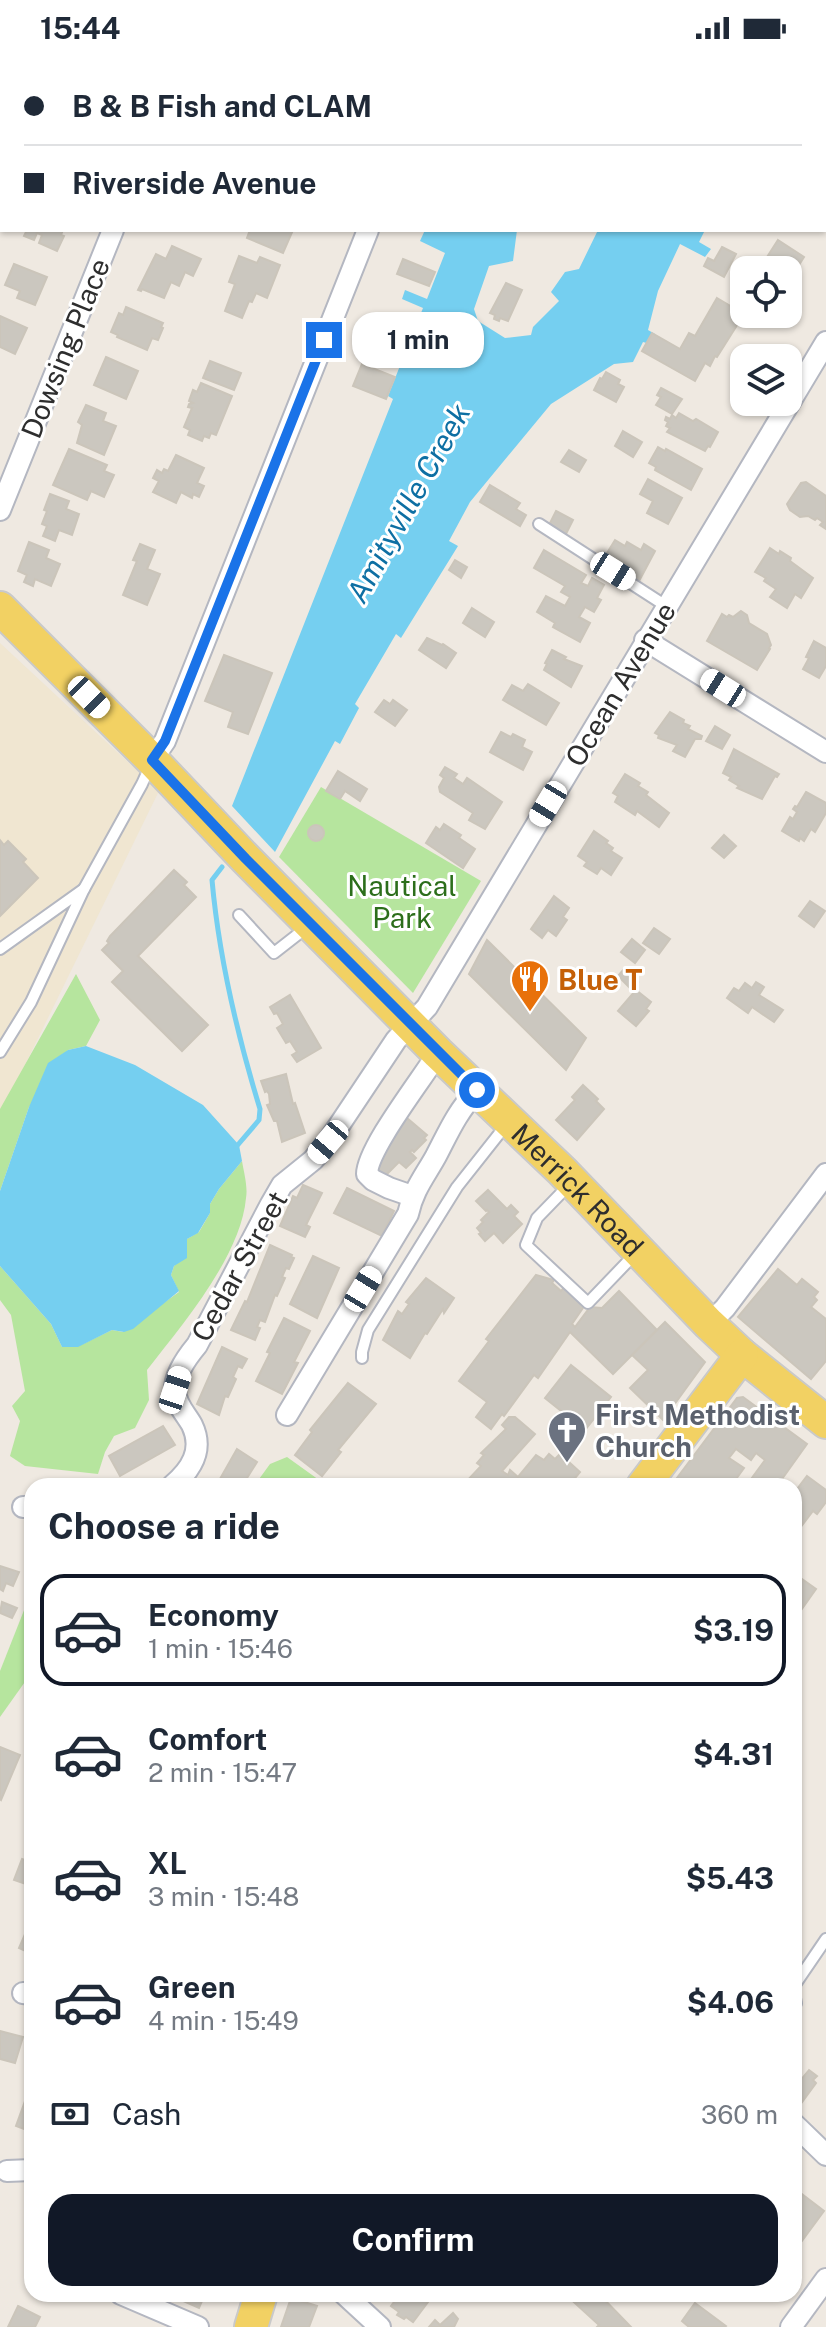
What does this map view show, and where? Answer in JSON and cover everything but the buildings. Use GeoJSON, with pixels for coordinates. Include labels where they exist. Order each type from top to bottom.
{"type":"FeatureCollection","features":[{"type":"Feature","properties":{"kind":"main road","name":"Merrick Road"},"geometry":{"type":"LineString","coordinates":[[0,608],[438,1053],[572,1182],[709,1324],[742,1355],[826,1422]]}},
{"type":"Feature","properties":{"kind":"main road"},"geometry":{"type":"LineString","coordinates":[[649,1478],[742,1355]]}},
{"type":"Feature","properties":{"kind":"main road"},"geometry":{"type":"LineString","coordinates":[[251,2327],[259,2302]]}},
{"type":"Feature","properties":{"kind":"street","name":"Dowsing Place"},"geometry":{"type":"LineString","coordinates":[[0,510],[112,232]]}},
{"type":"Feature","properties":{"kind":"street"},"geometry":{"type":"LineString","coordinates":[[152,760],[165,741],[367,232]]}},
{"type":"Feature","properties":{"kind":"street","name":"Ocean Avenue"},"geometry":{"type":"LineString","coordinates":[[411,1024],[427,1007],[826,342]]}},
{"type":"Feature","properties":{"kind":"street"},"geometry":{"type":"LineString","coordinates":[[645,640],[826,752]]}},
{"type":"Feature","properties":{"kind":"street","name":"Cedar Street"},"geometry":{"type":"LineString","coordinates":[[181,1478],[196,1457],[197,1439],[175,1390],[185,1360],[197,1345],[282,1185],[313,1160],[328,1142],[396,1040],[411,1024]]}},
{"type":"Feature","properties":{"kind":"street"},"geometry":{"type":"LineString","coordinates":[[412,1196],[373,1180],[367,1174],[367,1165],[438,1053]]}},
{"type":"Feature","properties":{"kind":"street"},"geometry":{"type":"LineString","coordinates":[[287,1415],[408,1214],[412,1196],[455,1118],[477,1090]]}},
{"type":"Feature","properties":{"kind":"street"},"geometry":{"type":"LineString","coordinates":[[709,1324],[725,1308],[826,1174]]}},
{"type":"Feature","properties":{"kind":"street"},"geometry":{"type":"LineString","coordinates":[[802,2132],[826,2155]]}},
{"type":"Feature","properties":{"kind":"street"},"geometry":{"type":"LineString","coordinates":[[7,2171],[24,2170]]}},
{"type":"Feature","properties":{"kind":"street"},"geometry":{"type":"LineString","coordinates":[[791,2327],[826,2279]]}},
{"type":"Feature","properties":{"kind":"street"},"geometry":{"type":"LineString","coordinates":[[140,2302],[198,2327]]}},
{"type":"Feature","properties":{"kind":"street"},"geometry":{"type":"LineString","coordinates":[[353,2302],[380,2327]]}},
{"type":"Feature","properties":{"kind":"lane"},"geometry":{"type":"LineString","coordinates":[[539,524],[666,606]]}},
{"type":"Feature","properties":{"kind":"lane"},"geometry":{"type":"LineString","coordinates":[[0,1052],[31,1002],[84,889],[152,760]]}},
{"type":"Feature","properties":{"kind":"lane"},"geometry":{"type":"LineString","coordinates":[[0,949],[84,889]]}},
{"type":"Feature","properties":{"kind":"lane"},"geometry":{"type":"LineString","coordinates":[[239,915],[274,953],[311,925]]}},
{"type":"Feature","properties":{"kind":"lane"},"geometry":{"type":"LineString","coordinates":[[362,1358],[368,1330],[398,1281],[457,1187],[510,1120]]}},
{"type":"Feature","properties":{"kind":"lane"},"geometry":{"type":"LineString","coordinates":[[572,1182],[537,1218],[526,1245],[588,1303],[639,1250]]}},
{"type":"Feature","properties":{"kind":"lane"},"geometry":{"type":"LineString","coordinates":[[802,1974],[826,1939]]}},
{"type":"Feature","properties":{"kind":"shaded area"},"geometry":{"type":"Polygon","coordinates":[[[0,643],[159,791],[0,1116],[0,643]]]}},
{"type":"Feature","properties":{"kind":"green space","name":"Nautical Park"},"geometry":{"type":"Polygon","coordinates":[[[321,787],[481,881],[413,993],[279,857],[321,787]]]}},
{"type":"Feature","properties":{"kind":"green space"},"geometry":{"type":"Polygon","coordinates":[[[76,974],[100,1020],[86,1046],[68,1050],[29,1107],[0,1191],[0,1109],[76,974]]]}},
{"type":"Feature","properties":{"kind":"green space"},"geometry":{"type":"Polygon","coordinates":[[[242,1161],[246,1194],[242,1220],[233,1243],[208,1289],[147,1370],[149,1400],[135,1428],[114,1436],[98,1474],[25,1466],[10,1456],[20,1421],[12,1406],[25,1391],[11,1315],[0,1300],[0,1266],[51,1324],[62,1347],[83,1344],[112,1330],[123,1332],[179,1292],[171,1275],[174,1266],[187,1254],[187,1239],[199,1232],[219,1189],[242,1161]]]}},
{"type":"Feature","properties":{"kind":"green space"},"geometry":{"type":"Polygon","coordinates":[[[287,1457],[317,1478],[260,1478],[270,1464],[287,1457]]]}},
{"type":"Feature","properties":{"kind":"green space"},"geometry":{"type":"Polygon","coordinates":[[[24,1610],[24,1683],[0,1717],[0,1671],[24,1610]]]}},
{"type":"Feature","properties":{"kind":"water"},"geometry":{"type":"Polygon","coordinates":[[[424,232],[517,232],[513,261],[489,266],[474,309],[478,321],[505,338],[531,335],[533,327],[559,301],[551,292],[565,272],[579,269],[597,232],[704,232],[699,242],[711,249],[705,257],[680,244],[658,291],[648,330],[655,334],[650,344],[643,342],[633,362],[614,364],[551,404],[470,502],[449,541],[458,546],[401,638],[396,634],[355,704],[359,708],[340,744],[335,741],[275,852],[232,806],[393,399],[388,396],[423,308],[402,299],[405,290],[427,299],[445,253],[420,241],[424,232]]]}},
{"type":"Feature","properties":{"kind":"water"},"geometry":{"type":"Polygon","coordinates":[[[86,1046],[135,1065],[203,1105],[239,1145],[242,1161],[219,1189],[198,1233],[187,1239],[187,1258],[174,1266],[171,1275],[179,1291],[133,1329],[124,1332],[112,1330],[78,1347],[62,1347],[51,1324],[0,1266],[0,1191],[48,1063],[68,1050],[86,1046]]]}},
{"type":"Feature","properties":{"kind":"waterway","name":"Amityville Creek"},"geometry":{"type":"LineString","coordinates":[[222,867],[212,880],[219,938],[237,1024],[260,1109],[259,1120],[236,1147]]}},
{"type":"Feature","properties":{"kind":"place","name":"Blue T"},"geometry":{"type":"Point","coordinates":[530,1013]}},
{"type":"Feature","properties":{"kind":"place","name":"First Methodist Church"},"geometry":{"type":"Point","coordinates":[567,1464]}},
{"type":"Feature","properties":{"kind":"route"},"geometry":{"type":"LineString","coordinates":[[324,340],[165,741],[152,760],[246,859],[477,1090]]}}]}
